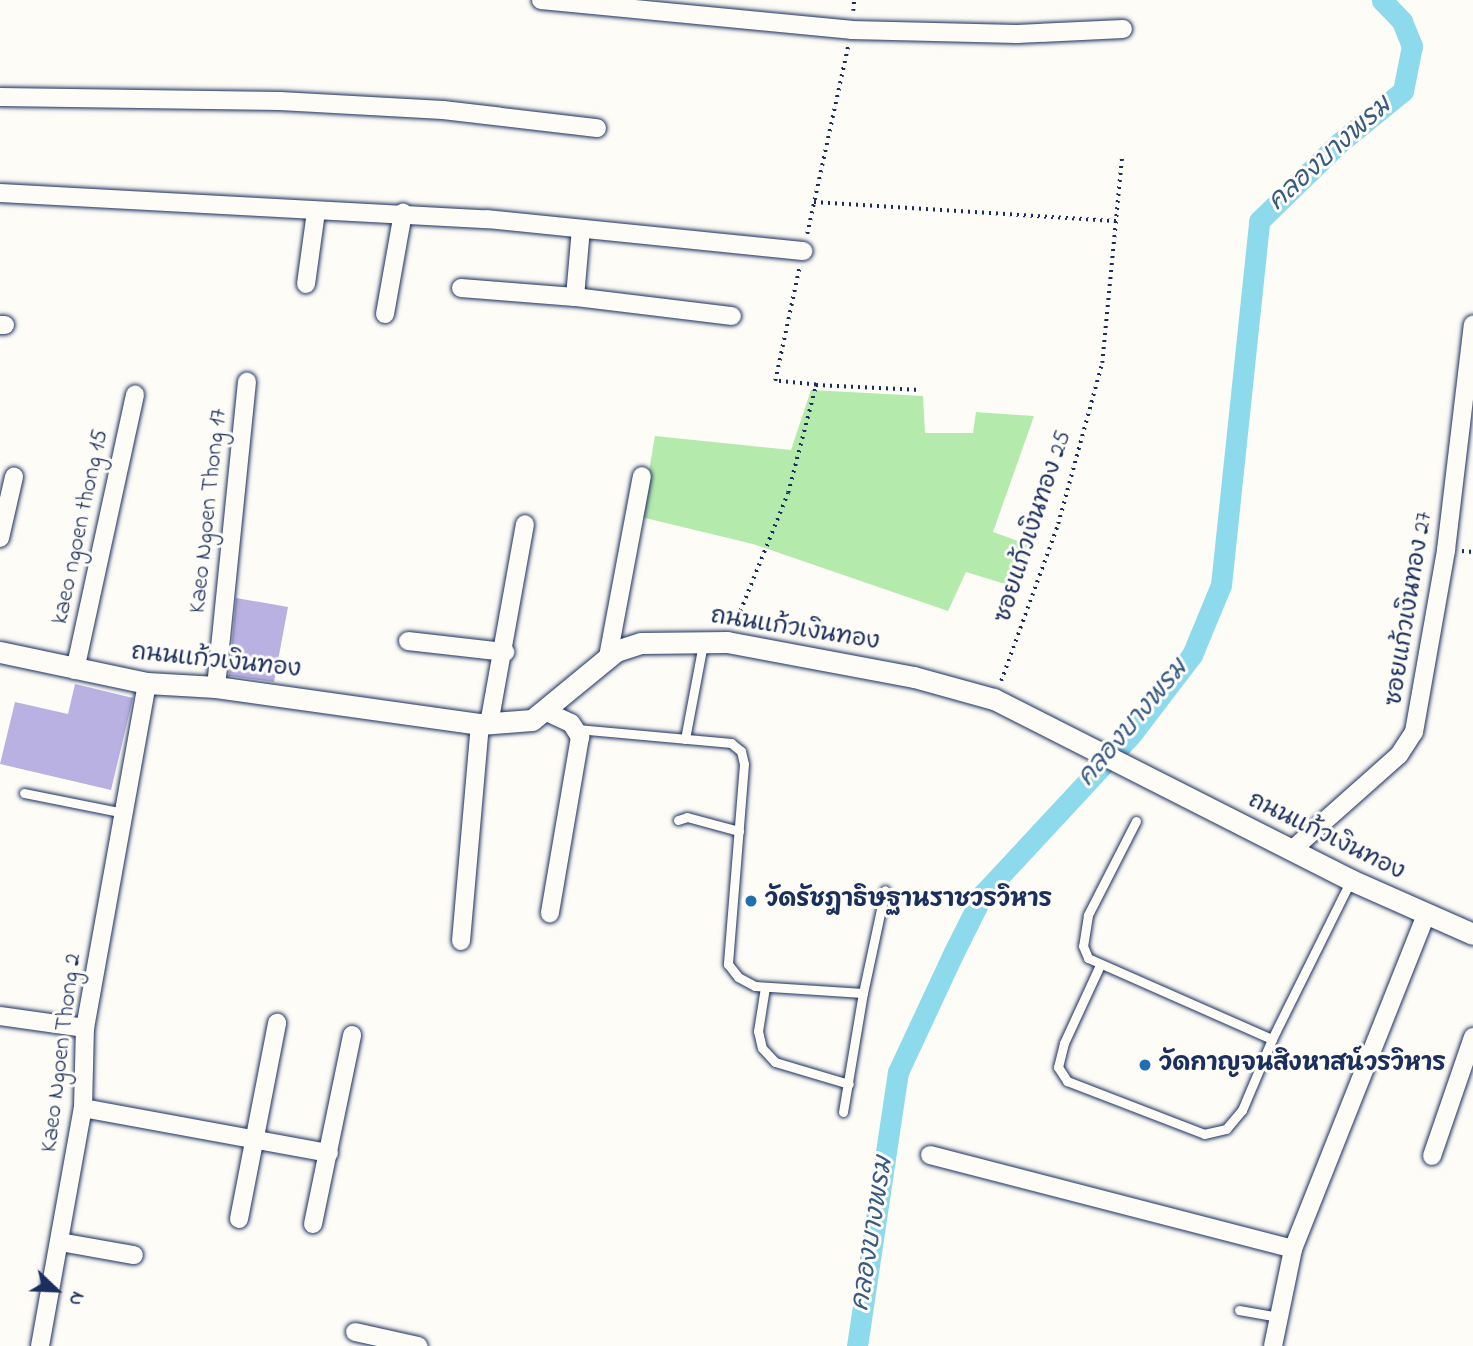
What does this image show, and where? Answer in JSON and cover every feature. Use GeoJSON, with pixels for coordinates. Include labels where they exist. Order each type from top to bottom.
{"type":"FeatureCollection","features":[{"type":"Feature","properties":{"kind":"street"},"geometry":{"type":"LineString","coordinates":[[541,0],[851,30],[1017,34],[1123,29]]}},
{"type":"Feature","properties":{"kind":"street"},"geometry":{"type":"LineString","coordinates":[[0,97],[280,102],[443,110],[597,128]]}},
{"type":"Feature","properties":{"kind":"street"},"geometry":{"type":"LineString","coordinates":[[0,193],[316,212],[403,213],[803,251]]}},
{"type":"Feature","properties":{"kind":"street"},"geometry":{"type":"LineString","coordinates":[[306,284],[316,212]]}},
{"type":"Feature","properties":{"kind":"street"},"geometry":{"type":"LineString","coordinates":[[385,314],[403,213]]}},
{"type":"Feature","properties":{"kind":"street"},"geometry":{"type":"LineString","coordinates":[[575,297],[581,229]]}},
{"type":"Feature","properties":{"kind":"street"},"geometry":{"type":"LineString","coordinates":[[461,288],[575,297],[732,316]]}},
{"type":"Feature","properties":{"kind":"street","name":"ซอยแก้วเงินทอง 27"},"geometry":{"type":"LineString","coordinates":[[1292,850],[1399,755],[1414,732],[1446,550],[1473,325]]}},
{"type":"Feature","properties":{"kind":"street","name":"Kaeo Ngoen Thong 17"},"geometry":{"type":"LineString","coordinates":[[216,687],[247,382]]}},
{"type":"Feature","properties":{"kind":"street","name":"kaeo ngoen thong 15"},"geometry":{"type":"LineString","coordinates":[[75,670],[135,394]]}},
{"type":"Feature","properties":{"kind":"street"},"geometry":{"type":"LineString","coordinates":[[608,657],[642,475]]}},
{"type":"Feature","properties":{"kind":"street"},"geometry":{"type":"LineString","coordinates":[[0,537],[14,477]]}},
{"type":"Feature","properties":{"kind":"street"},"geometry":{"type":"LineString","coordinates":[[461,941],[484,724],[505,652],[525,524]]}},
{"type":"Feature","properties":{"kind":"street"},"geometry":{"type":"LineString","coordinates":[[408,641],[505,652]]}},
{"type":"Feature","properties":{"kind":"street","name":"ถนนแก้วเงินทอง"},"geometry":{"type":"LineString","coordinates":[[0,652],[75,670],[147,683],[216,687],[484,724],[522,722],[547,712],[608,657],[641,643],[727,642],[914,677],[994,699],[1351,880],[1473,934]]}},
{"type":"Feature","properties":{"kind":"street","name":"Kaeo Ngoen Thong 2"},"geometry":{"type":"LineString","coordinates":[[40,1346],[83,1108],[85,1028],[147,683]]}},
{"type":"Feature","properties":{"kind":"street"},"geometry":{"type":"LineString","coordinates":[[547,712],[577,729],[580,750],[550,913]]}},
{"type":"Feature","properties":{"kind":"street"},"geometry":{"type":"LineString","coordinates":[[1273,1346],[1293,1249],[1426,915]]}},
{"type":"Feature","properties":{"kind":"street"},"geometry":{"type":"LineString","coordinates":[[0,1016],[85,1028]]}},
{"type":"Feature","properties":{"kind":"street"},"geometry":{"type":"LineString","coordinates":[[239,1219],[277,1023]]}},
{"type":"Feature","properties":{"kind":"street"},"geometry":{"type":"LineString","coordinates":[[313,1224],[352,1035]]}},
{"type":"Feature","properties":{"kind":"street"},"geometry":{"type":"LineString","coordinates":[[1432,1156],[1473,1037]]}},
{"type":"Feature","properties":{"kind":"street"},"geometry":{"type":"LineString","coordinates":[[83,1108],[329,1153]]}},
{"type":"Feature","properties":{"kind":"street"},"geometry":{"type":"LineString","coordinates":[[930,1156],[1293,1249]]}},
{"type":"Feature","properties":{"kind":"street"},"geometry":{"type":"LineString","coordinates":[[60,1242],[135,1255]]}},
{"type":"Feature","properties":{"kind":"street"},"geometry":{"type":"LineString","coordinates":[[355,1332],[415,1346]]}},
{"type":"Feature","properties":{"kind":"lane"},"geometry":{"type":"LineString","coordinates":[[685,739],[704,641]]}},
{"type":"Feature","properties":{"kind":"lane"},"geometry":{"type":"LineString","coordinates":[[577,729],[731,743],[741,751],[744,764],[728,964],[737,977],[765,987],[863,993]]}},
{"type":"Feature","properties":{"kind":"lane"},"geometry":{"type":"LineString","coordinates":[[24,793],[124,813]]}},
{"type":"Feature","properties":{"kind":"lane"},"geometry":{"type":"LineString","coordinates":[[678,820],[687,817],[738,831]]}},
{"type":"Feature","properties":{"kind":"lane"},"geometry":{"type":"LineString","coordinates":[[1136,821],[1088,915],[1083,946],[1088,958],[1272,1039]]}},
{"type":"Feature","properties":{"kind":"lane"},"geometry":{"type":"LineString","coordinates":[[1100,965],[1064,1043],[1058,1067],[1067,1081],[1204,1134],[1226,1129],[1242,1110],[1272,1039],[1351,880]]}},
{"type":"Feature","properties":{"kind":"lane"},"geometry":{"type":"LineString","coordinates":[[843,1112],[863,993],[885,890]]}},
{"type":"Feature","properties":{"kind":"lane"},"geometry":{"type":"LineString","coordinates":[[765,987],[758,1031],[762,1048],[775,1062],[849,1084]]}},
{"type":"Feature","properties":{"kind":"lane"},"geometry":{"type":"LineString","coordinates":[[1239,1310],[1278,1317]]}},
{"type":"Feature","properties":{"kind":"path"},"geometry":{"type":"LineString","coordinates":[[851,30],[775,381],[921,390]]}},
{"type":"Feature","properties":{"kind":"path","name":"ซอยแก้วเงินทอง 25"},"geometry":{"type":"LineString","coordinates":[[994,699],[1058,524],[1102,363],[1118,221],[1122,156]]}},
{"type":"Feature","properties":{"kind":"path"},"geometry":{"type":"LineString","coordinates":[[814,202],[1118,221]]}},
{"type":"Feature","properties":{"kind":"path"},"geometry":{"type":"LineString","coordinates":[[727,642],[779,521],[816,385]]}},
{"type":"Feature","properties":{"kind":"green space"},"geometry":{"type":"Polygon","coordinates":[[[811,390],[923,396],[925,433],[973,433],[976,412],[1034,416],[993,532],[1029,545],[1015,587],[966,572],[948,611],[753,544],[641,517],[655,436],[791,450],[811,390]]]}},
{"type":"Feature","properties":{"kind":"building"},"geometry":{"type":"Polygon","coordinates":[[[236,598],[288,607],[274,682],[229,676],[236,598]]]}},
{"type":"Feature","properties":{"kind":"building"},"geometry":{"type":"Polygon","coordinates":[[[75,684],[133,698],[111,790],[0,764],[15,702],[68,714],[75,684]]]}},
{"type":"Feature","properties":{"kind":"waterway","name":"คลองบางพรม"},"geometry":{"type":"LineString","coordinates":[[857,1346],[898,1072],[954,952],[983,894],[1131,735],[1192,655],[1221,585],[1259,221],[1338,144],[1403,91],[1412,46],[1402,21],[1382,0]]}},
{"type":"Feature","properties":{"kind":"place","name":"วัดรัชฎาธิษฐานราชวรวิหาร"},"geometry":{"type":"Point","coordinates":[751,901]}},
{"type":"Feature","properties":{"kind":"place","name":"วัดกาญจนสิงหาสน์วรวิหาร"},"geometry":{"type":"Point","coordinates":[1145,1065]}}]}
